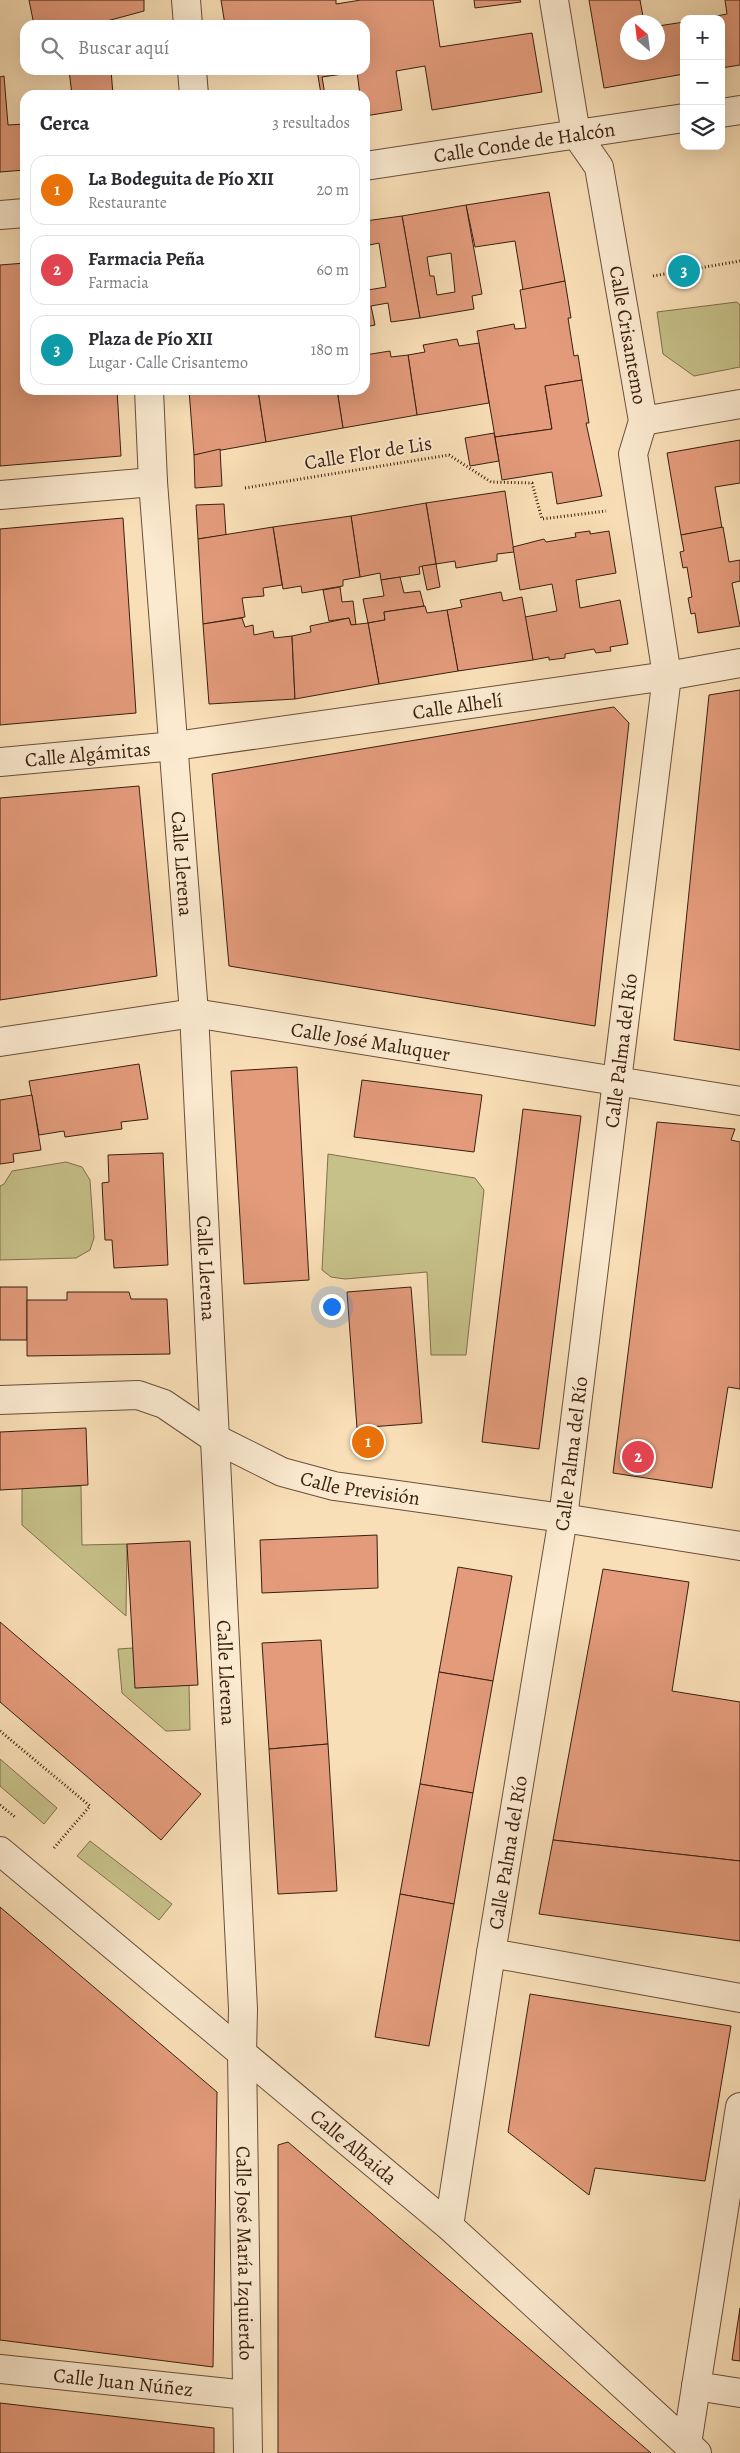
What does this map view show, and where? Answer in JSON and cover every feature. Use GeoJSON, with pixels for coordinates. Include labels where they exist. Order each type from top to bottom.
{"type":"FeatureCollection","features":[{"type":"Feature","properties":{"kind":"street"},"geometry":{"type":"LineString","coordinates":[[186,0],[188,20]]}},
{"type":"Feature","properties":{"kind":"street","name":"Calle Crisantemo"},"geometry":{"type":"LineString","coordinates":[[554,0],[576,134],[600,167],[643,421],[633,454],[667,676]]}},
{"type":"Feature","properties":{"kind":"street"},"geometry":{"type":"LineString","coordinates":[[192,75],[194,90]]}},
{"type":"Feature","properties":{"kind":"street"},"geometry":{"type":"LineString","coordinates":[[725,112],[740,110]]}},
{"type":"Feature","properties":{"kind":"street","name":"Calle Conde de Halcón"},"geometry":{"type":"LineString","coordinates":[[370,165],[680,119]]}},
{"type":"Feature","properties":{"kind":"street"},"geometry":{"type":"LineString","coordinates":[[0,216],[20,214]]}},
{"type":"Feature","properties":{"kind":"street","name":"Calle Llerena"},"geometry":{"type":"LineString","coordinates":[[149,395],[153,482],[175,746],[194,1013],[243,2009],[242,2054]]}},
{"type":"Feature","properties":{"kind":"street"},"geometry":{"type":"LineString","coordinates":[[643,421],[740,404]]}},
{"type":"Feature","properties":{"kind":"street"},"geometry":{"type":"LineString","coordinates":[[0,495],[153,482]]}},
{"type":"Feature","properties":{"kind":"street","name":"Calle Alhelí"},"geometry":{"type":"LineString","coordinates":[[175,746],[667,676],[740,663]]}},
{"type":"Feature","properties":{"kind":"street","name":"Calle Palma del Río"},"geometry":{"type":"LineString","coordinates":[[449,2226],[491,1953],[563,1518],[667,676]]}},
{"type":"Feature","properties":{"kind":"street","name":"Calle Algámitas"},"geometry":{"type":"LineString","coordinates":[[0,762],[175,746]]}},
{"type":"Feature","properties":{"kind":"street","name":"Calle José Maluquer"},"geometry":{"type":"LineString","coordinates":[[0,1042],[194,1013],[740,1101]]}},
{"type":"Feature","properties":{"kind":"street","name":"Calle Previsión"},"geometry":{"type":"LineString","coordinates":[[0,1400],[138,1395],[164,1404],[214,1438],[282,1472],[334,1486],[563,1518],[740,1546]]}},
{"type":"Feature","properties":{"kind":"street","name":"Calle Albaida"},"geometry":{"type":"LineString","coordinates":[[0,1852],[449,2226],[692,2449]]}},
{"type":"Feature","properties":{"kind":"street"},"geometry":{"type":"LineString","coordinates":[[491,1953],[740,1998]]}},
{"type":"Feature","properties":{"kind":"street","name":"Calle José María Izquierdo"},"geometry":{"type":"LineString","coordinates":[[242,2054],[248,2453]]}},
{"type":"Feature","properties":{"kind":"street"},"geometry":{"type":"LineString","coordinates":[[692,2449],[696,2386],[740,2107]]}},
{"type":"Feature","properties":{"kind":"street","name":"Calle Juan Núñez"},"geometry":{"type":"LineString","coordinates":[[0,2369],[247,2395]]}},
{"type":"Feature","properties":{"kind":"street"},"geometry":{"type":"LineString","coordinates":[[696,2386],[740,2393]]}},
{"type":"Feature","properties":{"kind":"path"},"geometry":{"type":"LineString","coordinates":[[652,276],[740,261]]}},
{"type":"Feature","properties":{"kind":"path","name":"Calle Flor de Lis"},"geometry":{"type":"LineString","coordinates":[[245,488],[449,456],[491,482],[532,483],[542,519],[641,506]]}},
{"type":"Feature","properties":{"kind":"path"},"geometry":{"type":"LineString","coordinates":[[0,1731],[90,1806],[53,1849]]}},
{"type":"Feature","properties":{"kind":"shaded area"},"geometry":{"type":"Polygon","coordinates":[[[737,302],[740,305],[740,367],[694,376],[663,354],[657,312],[737,302]]]}},
{"type":"Feature","properties":{"kind":"shaded area"},"geometry":{"type":"Polygon","coordinates":[[[328,1154],[475,1178],[484,1190],[466,1355],[431,1355],[427,1272],[345,1279],[331,1277],[322,1270],[328,1154]]]}},
{"type":"Feature","properties":{"kind":"shaded area"},"geometry":{"type":"Polygon","coordinates":[[[66,1162],[82,1167],[90,1180],[94,1238],[90,1250],[76,1258],[0,1260],[0,1186],[4,1184],[12,1171],[66,1162]]]}},
{"type":"Feature","properties":{"kind":"shaded area"},"geometry":{"type":"Polygon","coordinates":[[[81,1486],[82,1545],[127,1544],[126,1616],[22,1525],[22,1488],[81,1486]]]}},
{"type":"Feature","properties":{"kind":"shaded area"},"geometry":{"type":"Polygon","coordinates":[[[133,1648],[136,1688],[189,1685],[190,1730],[166,1731],[122,1693],[118,1649],[133,1648]]]}},
{"type":"Feature","properties":{"kind":"shaded area"},"geometry":{"type":"Polygon","coordinates":[[[0,1759],[57,1808],[44,1824],[0,1786],[0,1759]]]}},
{"type":"Feature","properties":{"kind":"shaded area"},"geometry":{"type":"Polygon","coordinates":[[[90,1841],[172,1904],[159,1920],[77,1856],[90,1841]]]}},
{"type":"Feature","properties":{"kind":"building"},"geometry":{"type":"Polygon","coordinates":[[[29,0],[144,0],[144,11],[111,20],[33,20],[29,0]]]}},
{"type":"Feature","properties":{"kind":"building"},"geometry":{"type":"Polygon","coordinates":[[[221,0],[336,0],[336,4],[361,0],[433,0],[440,47],[532,33],[542,92],[432,110],[425,66],[396,71],[402,110],[370,115],[370,90],[359,90],[357,75],[370,75],[370,20],[224,20],[221,0]]]}},
{"type":"Feature","properties":{"kind":"building"},"geometry":{"type":"Polygon","coordinates":[[[474,0],[520,0],[521,2],[475,8],[474,0]]]}},
{"type":"Feature","properties":{"kind":"building"},"geometry":{"type":"Polygon","coordinates":[[[589,0],[640,0],[643,15],[620,15],[620,60],[665,60],[665,25],[680,23],[680,75],[604,88],[589,0]]]}},
{"type":"Feature","properties":{"kind":"building"},"geometry":{"type":"Polygon","coordinates":[[[725,0],[740,0],[740,65],[725,67],[725,15],[722,15],[727,14],[725,0]]]}},
{"type":"Feature","properties":{"kind":"building"},"geometry":{"type":"Polygon","coordinates":[[[70,75],[111,75],[113,90],[71,90],[70,75]]]}},
{"type":"Feature","properties":{"kind":"building"},"geometry":{"type":"Polygon","coordinates":[[[318,75],[336,75],[322,77],[324,90],[320,90],[318,75]]]}},
{"type":"Feature","properties":{"kind":"building"},"geometry":{"type":"Polygon","coordinates":[[[4,76],[8,125],[20,124],[20,170],[0,172],[0,77],[4,76]]]}},
{"type":"Feature","properties":{"kind":"building"},"geometry":{"type":"Polygon","coordinates":[[[549,192],[565,281],[523,290],[515,241],[475,247],[466,205],[549,192]]]}},
{"type":"Feature","properties":{"kind":"building"},"geometry":{"type":"Polygon","coordinates":[[[466,205],[482,294],[472,296],[474,309],[420,318],[402,216],[466,205]],[[451,253],[427,257],[430,276],[434,276],[437,295],[455,292],[451,253]]]}},
{"type":"Feature","properties":{"kind":"building"},"geometry":{"type":"Polygon","coordinates":[[[402,216],[420,318],[391,322],[388,303],[371,306],[375,325],[370,326],[370,290],[386,287],[379,243],[370,245],[370,220],[402,216]]]}},
{"type":"Feature","properties":{"kind":"building"},"geometry":{"type":"Polygon","coordinates":[[[20,263],[20,395],[117,395],[121,456],[0,466],[0,265],[20,263]]]}},
{"type":"Feature","properties":{"kind":"building"},"geometry":{"type":"Polygon","coordinates":[[[565,281],[571,318],[568,318],[574,356],[578,355],[582,380],[545,386],[552,429],[495,437],[477,331],[514,324],[515,329],[526,328],[520,290],[565,281]]]}},
{"type":"Feature","properties":{"kind":"building"},"geometry":{"type":"Polygon","coordinates":[[[457,339],[459,346],[479,343],[489,403],[417,415],[408,355],[425,352],[423,345],[457,339]]]}},
{"type":"Feature","properties":{"kind":"building"},"geometry":{"type":"Polygon","coordinates":[[[390,351],[391,357],[408,355],[417,415],[343,428],[338,395],[370,395],[370,354],[390,351]]]}},
{"type":"Feature","properties":{"kind":"building"},"geometry":{"type":"Polygon","coordinates":[[[582,380],[589,423],[586,423],[602,496],[557,504],[552,472],[502,480],[495,437],[552,429],[545,386],[582,380]]]}},
{"type":"Feature","properties":{"kind":"building"},"geometry":{"type":"Polygon","coordinates":[[[189,395],[259,395],[266,442],[194,455],[189,395]]]}},
{"type":"Feature","properties":{"kind":"building"},"geometry":{"type":"Polygon","coordinates":[[[259,395],[338,395],[343,428],[266,442],[259,395]]]}},
{"type":"Feature","properties":{"kind":"building"},"geometry":{"type":"Polygon","coordinates":[[[494,433],[499,461],[470,466],[465,438],[494,433]]]}},
{"type":"Feature","properties":{"kind":"building"},"geometry":{"type":"Polygon","coordinates":[[[740,440],[740,483],[715,487],[722,528],[681,535],[667,453],[740,440]]]}},
{"type":"Feature","properties":{"kind":"building"},"geometry":{"type":"Polygon","coordinates":[[[220,449],[222,486],[195,488],[194,455],[220,449]]]}},
{"type":"Feature","properties":{"kind":"building"},"geometry":{"type":"Polygon","coordinates":[[[505,491],[514,552],[497,554],[497,561],[456,568],[455,561],[436,564],[426,503],[505,491]]]}},
{"type":"Feature","properties":{"kind":"building"},"geometry":{"type":"Polygon","coordinates":[[[426,503],[436,564],[419,567],[420,574],[381,580],[380,573],[360,577],[351,516],[426,503]]]}},
{"type":"Feature","properties":{"kind":"building"},"geometry":{"type":"Polygon","coordinates":[[[224,504],[226,535],[198,539],[196,505],[224,504]]]}},
{"type":"Feature","properties":{"kind":"building"},"geometry":{"type":"Polygon","coordinates":[[[351,516],[360,577],[343,580],[343,586],[302,593],[301,586],[283,589],[273,527],[351,516]]]}},
{"type":"Feature","properties":{"kind":"building"},"geometry":{"type":"Polygon","coordinates":[[[123,518],[136,713],[0,725],[0,529],[123,518]]]}},
{"type":"Feature","properties":{"kind":"building"},"geometry":{"type":"Polygon","coordinates":[[[273,527],[282,585],[263,588],[264,596],[242,598],[245,617],[203,624],[198,539],[273,527]]]}},
{"type":"Feature","properties":{"kind":"building"},"geometry":{"type":"Polygon","coordinates":[[[723,527],[729,562],[740,560],[740,581],[732,583],[740,626],[698,633],[695,613],[691,614],[688,598],[692,597],[687,567],[683,568],[680,552],[684,551],[681,535],[723,527]]]}},
{"type":"Feature","properties":{"kind":"building"},"geometry":{"type":"Polygon","coordinates":[[[590,531],[590,534],[609,531],[616,573],[576,580],[580,608],[620,600],[628,644],[610,647],[611,651],[596,653],[594,649],[565,654],[565,658],[549,660],[549,657],[533,660],[525,617],[557,611],[552,584],[520,590],[513,547],[544,539],[546,542],[576,537],[575,533],[590,531]]]}},
{"type":"Feature","properties":{"kind":"building"},"geometry":{"type":"Polygon","coordinates":[[[436,564],[440,587],[427,590],[422,566],[436,564]]]}},
{"type":"Feature","properties":{"kind":"building"},"geometry":{"type":"Polygon","coordinates":[[[400,577],[404,593],[420,591],[424,606],[384,612],[385,620],[368,623],[363,599],[384,596],[381,580],[400,577]]]}},
{"type":"Feature","properties":{"kind":"building"},"geometry":{"type":"Polygon","coordinates":[[[340,587],[342,602],[353,601],[356,625],[351,625],[349,618],[329,621],[323,590],[340,587]]]}},
{"type":"Feature","properties":{"kind":"building"},"geometry":{"type":"Polygon","coordinates":[[[501,592],[503,601],[522,597],[533,660],[458,671],[447,610],[462,607],[460,600],[501,592]]]}},
{"type":"Feature","properties":{"kind":"building"},"geometry":{"type":"Polygon","coordinates":[[[425,606],[427,613],[447,610],[458,671],[379,684],[368,623],[385,620],[384,612],[425,606]]]}},
{"type":"Feature","properties":{"kind":"building"},"geometry":{"type":"Polygon","coordinates":[[[242,618],[245,627],[253,625],[254,635],[273,631],[274,638],[292,636],[295,699],[209,704],[203,624],[242,618]]]}},
{"type":"Feature","properties":{"kind":"building"},"geometry":{"type":"Polygon","coordinates":[[[349,618],[351,625],[368,623],[379,684],[295,699],[292,636],[311,632],[310,626],[349,618]]]}},
{"type":"Feature","properties":{"kind":"building"},"geometry":{"type":"Polygon","coordinates":[[[740,690],[740,1050],[674,1040],[709,695],[740,690]]]}},
{"type":"Feature","properties":{"kind":"building"},"geometry":{"type":"Polygon","coordinates":[[[614,707],[629,723],[595,1026],[229,966],[212,774],[614,707]]]}},
{"type":"Feature","properties":{"kind":"building"},"geometry":{"type":"Polygon","coordinates":[[[139,786],[157,976],[0,1000],[0,798],[139,786]]]}},
{"type":"Feature","properties":{"kind":"building"},"geometry":{"type":"Polygon","coordinates":[[[139,1064],[148,1119],[121,1122],[122,1129],[65,1137],[64,1131],[39,1135],[29,1081],[139,1064]]]}},
{"type":"Feature","properties":{"kind":"building"},"geometry":{"type":"Polygon","coordinates":[[[297,1067],[309,1280],[244,1284],[231,1071],[297,1067]]]}},
{"type":"Feature","properties":{"kind":"building"},"geometry":{"type":"Polygon","coordinates":[[[362,1080],[482,1095],[474,1152],[354,1137],[362,1080]]]}},
{"type":"Feature","properties":{"kind":"building"},"geometry":{"type":"Polygon","coordinates":[[[32,1095],[41,1150],[13,1154],[14,1162],[0,1164],[0,1100],[32,1095]]]}},
{"type":"Feature","properties":{"kind":"building"},"geometry":{"type":"Polygon","coordinates":[[[523,1109],[581,1116],[539,1449],[482,1442],[523,1109]]]}},
{"type":"Feature","properties":{"kind":"building"},"geometry":{"type":"Polygon","coordinates":[[[657,1122],[735,1129],[731,1140],[740,1142],[740,1389],[728,1387],[712,1488],[613,1473],[657,1122]]]}},
{"type":"Feature","properties":{"kind":"building"},"geometry":{"type":"Polygon","coordinates":[[[163,1153],[168,1265],[114,1268],[112,1240],[105,1240],[102,1183],[109,1182],[108,1155],[163,1153]]]}},
{"type":"Feature","properties":{"kind":"building"},"geometry":{"type":"Polygon","coordinates":[[[0,1287],[27,1287],[27,1340],[0,1340],[0,1287]]]}},
{"type":"Feature","properties":{"kind":"building"},"geometry":{"type":"Polygon","coordinates":[[[411,1287],[422,1423],[357,1428],[347,1292],[411,1287]]]}},
{"type":"Feature","properties":{"kind":"building"},"geometry":{"type":"Polygon","coordinates":[[[67,1292],[129,1292],[131,1299],[167,1299],[170,1354],[27,1356],[27,1300],[67,1300],[67,1292]]]}},
{"type":"Feature","properties":{"kind":"building"},"geometry":{"type":"Polygon","coordinates":[[[86,1428],[88,1485],[0,1490],[0,1432],[86,1428]]]}},
{"type":"Feature","properties":{"kind":"building"},"geometry":{"type":"Polygon","coordinates":[[[377,1535],[378,1588],[262,1593],[260,1540],[377,1535]]]}},
{"type":"Feature","properties":{"kind":"building"},"geometry":{"type":"Polygon","coordinates":[[[190,1541],[198,1685],[135,1688],[127,1544],[190,1541]]]}},
{"type":"Feature","properties":{"kind":"building"},"geometry":{"type":"Polygon","coordinates":[[[458,1567],[512,1576],[493,1681],[439,1672],[458,1567]]]}},
{"type":"Feature","properties":{"kind":"building"},"geometry":{"type":"Polygon","coordinates":[[[603,1569],[689,1582],[672,1691],[740,1702],[740,1861],[553,1840],[603,1569]]]}},
{"type":"Feature","properties":{"kind":"building"},"geometry":{"type":"Polygon","coordinates":[[[0,1622],[201,1794],[161,1840],[0,1702],[0,1622]]]}},
{"type":"Feature","properties":{"kind":"building"},"geometry":{"type":"Polygon","coordinates":[[[321,1640],[328,1744],[269,1749],[262,1643],[321,1640]]]}},
{"type":"Feature","properties":{"kind":"building"},"geometry":{"type":"Polygon","coordinates":[[[439,1672],[493,1681],[473,1793],[420,1784],[439,1672]]]}},
{"type":"Feature","properties":{"kind":"building"},"geometry":{"type":"Polygon","coordinates":[[[328,1744],[337,1891],[278,1894],[269,1749],[328,1744]]]}},
{"type":"Feature","properties":{"kind":"building"},"geometry":{"type":"Polygon","coordinates":[[[420,1784],[473,1793],[454,1904],[400,1894],[420,1784]]]}},
{"type":"Feature","properties":{"kind":"building"},"geometry":{"type":"Polygon","coordinates":[[[553,1840],[740,1861],[740,1941],[539,1914],[553,1840]]]}},
{"type":"Feature","properties":{"kind":"building"},"geometry":{"type":"Polygon","coordinates":[[[400,1894],[454,1904],[429,2046],[375,2037],[400,1894]]]}},
{"type":"Feature","properties":{"kind":"building"},"geometry":{"type":"Polygon","coordinates":[[[0,1907],[217,2092],[213,2367],[0,2340],[0,1907]]]}},
{"type":"Feature","properties":{"kind":"building"},"geometry":{"type":"Polygon","coordinates":[[[530,1994],[731,2026],[705,2181],[595,2168],[589,2195],[508,2132],[530,1994]]]}},
{"type":"Feature","properties":{"kind":"building"},"geometry":{"type":"Polygon","coordinates":[[[288,2142],[651,2453],[278,2453],[278,2145],[288,2142]]]}},
{"type":"Feature","properties":{"kind":"building"},"geometry":{"type":"Polygon","coordinates":[[[740,2308],[740,2361],[732,2360],[740,2308]]]}},
{"type":"Feature","properties":{"kind":"building"},"geometry":{"type":"Polygon","coordinates":[[[0,2403],[214,2428],[214,2453],[0,2453],[0,2403]]]}},
{"type":"Feature","properties":{"kind":"place","name":"Plaza de Pío XII"},"geometry":{"type":"Point","coordinates":[684,271]}},
{"type":"Feature","properties":{"kind":"place","name":"La Bodeguita de Pío XII"},"geometry":{"type":"Point","coordinates":[368,1442]}},
{"type":"Feature","properties":{"kind":"place","name":"Farmacia Peña"},"geometry":{"type":"Point","coordinates":[638,1457]}}]}
